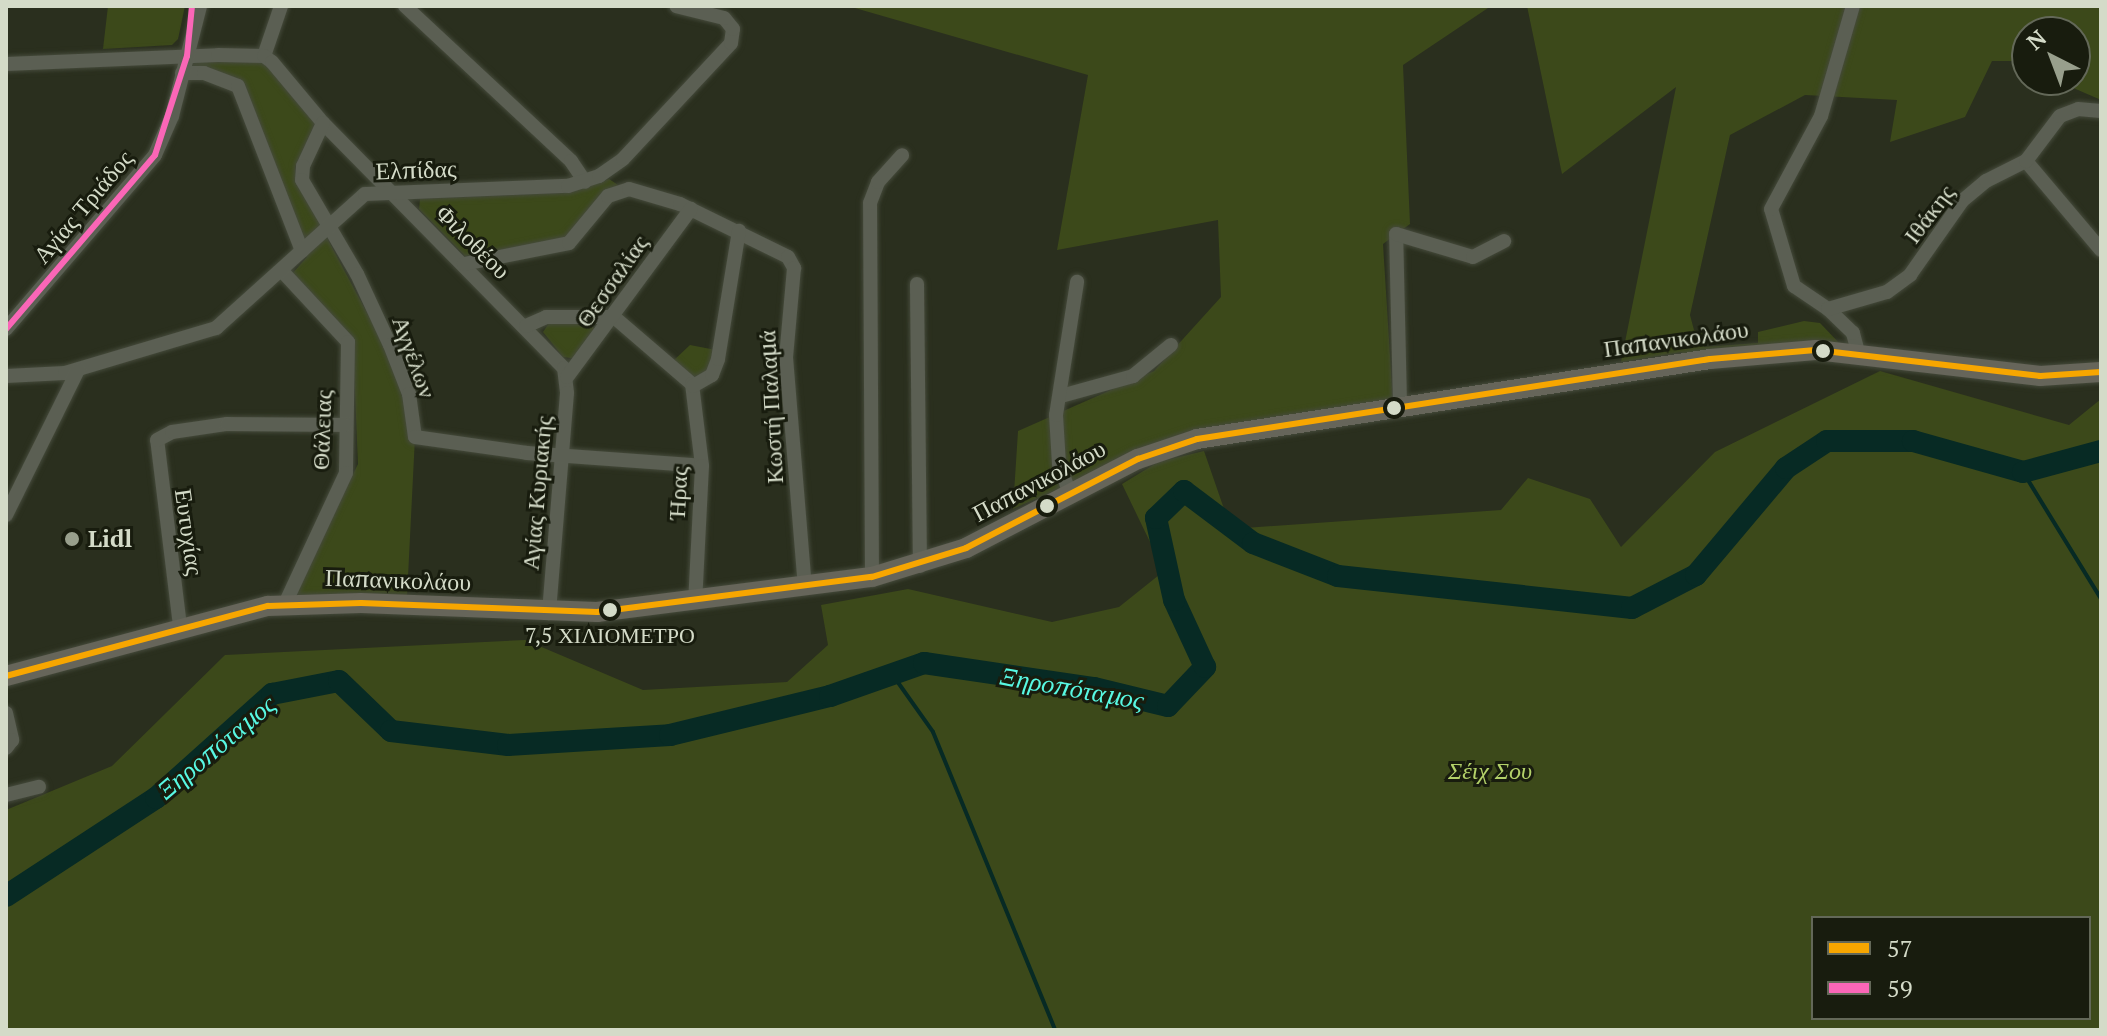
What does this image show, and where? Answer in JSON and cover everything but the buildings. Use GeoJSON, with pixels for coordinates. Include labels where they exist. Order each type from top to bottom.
{"type":"FeatureCollection","features":[{"type":"Feature","properties":{"kind":"main road","name":"Παπανικολάου"},"geometry":{"type":"LineString","coordinates":[[6,676],[180,626],[285,604],[549,613],[695,602],[872,577],[920,566],[966,548],[1070,494],[1183,443],[1400,405],[1741,355],[1858,352],[2040,376],[2101,372]]}},
{"type":"Feature","properties":{"kind":"street","name":"Αγίας Τριάδος"},"geometry":{"type":"LineString","coordinates":[[187,56],[192,6]]}},
{"type":"Feature","properties":{"kind":"street","name":"Αγίας Τριάδος"},"geometry":{"type":"LineString","coordinates":[[6,329],[149,166],[166,134],[200,6]]}},
{"type":"Feature","properties":{"kind":"street"},"geometry":{"type":"LineString","coordinates":[[6,64],[264,56],[281,6]]}},
{"type":"Feature","properties":{"kind":"street"},"geometry":{"type":"LineString","coordinates":[[405,6],[571,161],[585,182]]}},
{"type":"Feature","properties":{"kind":"street","name":"Ελπίδας"},"geometry":{"type":"LineString","coordinates":[[6,376],[33,378],[78,370],[216,328],[282,271],[360,196],[585,182],[623,159],[732,40],[732,27],[724,18],[676,6]]}},
{"type":"Feature","properties":{"kind":"street"},"geometry":{"type":"LineString","coordinates":[[1853,6],[1821,116],[1771,209],[1792,282],[1853,333],[1858,352]]}},
{"type":"Feature","properties":{"kind":"street","name":"Φιλοθέου"},"geometry":{"type":"LineString","coordinates":[[264,56],[323,123],[526,326],[567,377]]}},
{"type":"Feature","properties":{"kind":"street"},"geometry":{"type":"LineString","coordinates":[[182,73],[204,73],[238,86],[302,251]]}},
{"type":"Feature","properties":{"kind":"street","name":"Ιθάκης"},"geometry":{"type":"LineString","coordinates":[[1828,309],[1887,292],[1910,275],[1962,201],[1986,181],[2026,161],[2060,116],[2078,109],[2101,111]]}},
{"type":"Feature","properties":{"kind":"street","name":"Αγγέλων"},"geometry":{"type":"LineString","coordinates":[[323,123],[302,175],[327,226],[357,274],[390,345],[409,394],[415,437],[561,456],[702,466]]}},
{"type":"Feature","properties":{"kind":"street"},"geometry":{"type":"LineString","coordinates":[[872,577],[870,203],[878,182],[902,155]]}},
{"type":"Feature","properties":{"kind":"street"},"geometry":{"type":"LineString","coordinates":[[2026,161],[2101,250]]}},
{"type":"Feature","properties":{"kind":"street","name":"Κωστή Παλαμά"},"geometry":{"type":"LineString","coordinates":[[464,264],[569,243],[604,199],[629,189],[691,209],[785,254],[794,268],[786,357],[805,586]]}},
{"type":"Feature","properties":{"kind":"street","name":"Θεσσαλίας"},"geometry":{"type":"LineString","coordinates":[[567,377],[691,209]]}},
{"type":"Feature","properties":{"kind":"street"},"geometry":{"type":"LineString","coordinates":[[526,326],[546,317],[614,317],[693,386],[712,375],[718,359],[739,231]]}},
{"type":"Feature","properties":{"kind":"street"},"geometry":{"type":"LineString","coordinates":[[1400,405],[1396,234],[1473,257],[1504,241]]}},
{"type":"Feature","properties":{"kind":"street","name":"Θάλειας"},"geometry":{"type":"LineString","coordinates":[[282,271],[347,338],[346,473],[285,604]]}},
{"type":"Feature","properties":{"kind":"street"},"geometry":{"type":"LineString","coordinates":[[1070,494],[1056,435],[1077,282]]}},
{"type":"Feature","properties":{"kind":"street"},"geometry":{"type":"LineString","coordinates":[[917,284],[920,566]]}},
{"type":"Feature","properties":{"kind":"street"},"geometry":{"type":"LineString","coordinates":[[1061,396],[1133,376],[1171,345]]}},
{"type":"Feature","properties":{"kind":"street"},"geometry":{"type":"LineString","coordinates":[[6,515],[78,370]]}},
{"type":"Feature","properties":{"kind":"street","name":"Αγίας Κυριακής"},"geometry":{"type":"LineString","coordinates":[[549,613],[567,377]]}},
{"type":"Feature","properties":{"kind":"street","name":"Ήρας"},"geometry":{"type":"LineString","coordinates":[[693,386],[702,466],[695,602]]}},
{"type":"Feature","properties":{"kind":"street","name":"Ευτυχίας"},"geometry":{"type":"LineString","coordinates":[[180,626],[155,444],[172,432],[227,424],[346,425]]}},
{"type":"Feature","properties":{"kind":"street"},"geometry":{"type":"LineString","coordinates":[[6,713],[12,740],[6,748]]}},
{"type":"Feature","properties":{"kind":"street"},"geometry":{"type":"LineString","coordinates":[[6,795],[39,787]]}},
{"type":"Feature","properties":{"kind":"green space"},"geometry":{"type":"Polygon","coordinates":[[[108,6],[185,6],[178,39],[172,45],[103,49],[108,6]]]}},
{"type":"Feature","properties":{"kind":"green space"},"geometry":{"type":"Polygon","coordinates":[[[848,6],[1491,6],[1403,65],[1410,224],[1383,244],[1393,403],[1183,433],[1013,509],[1018,431],[1154,371],[1221,297],[1218,220],[1057,250],[1088,75],[848,6]]]}},
{"type":"Feature","properties":{"kind":"green space"},"geometry":{"type":"Polygon","coordinates":[[[1527,6],[2101,6],[2101,100],[2091,96],[2091,16],[2011,16],[2011,61],[1992,61],[1965,117],[1890,142],[1897,100],[1805,95],[1730,135],[1690,315],[1694,330],[1704,334],[1704,347],[1758,343],[1758,332],[1804,321],[1820,323],[1842,346],[1684,359],[1682,352],[1621,362],[1676,87],[1562,174],[1527,6]]]}},
{"type":"Feature","properties":{"kind":"green space"},"geometry":{"type":"Polygon","coordinates":[[[194,61],[264,62],[315,123],[295,167],[296,180],[388,352],[415,437],[407,597],[292,597],[358,464],[353,346],[290,276],[307,257],[244,86],[193,69],[194,61]]]}},
{"type":"Feature","properties":{"kind":"green space"},"geometry":{"type":"Polygon","coordinates":[[[609,179],[618,185],[568,237],[465,256],[419,209],[420,199],[565,193],[609,179]]]}},
{"type":"Feature","properties":{"kind":"green space"},"geometry":{"type":"Polygon","coordinates":[[[549,323],[590,323],[596,331],[577,359],[563,357],[543,332],[549,323]]]}},
{"type":"Feature","properties":{"kind":"green space"},"geometry":{"type":"Polygon","coordinates":[[[690,345],[716,350],[712,369],[691,378],[673,361],[690,345]]]}},
{"type":"Feature","properties":{"kind":"green space","name":"Σέιχ Σου"},"geometry":{"type":"Polygon","coordinates":[[[1880,371],[2069,425],[2101,399],[2101,1030],[6,1030],[6,810],[112,766],[225,655],[525,640],[643,690],[787,682],[828,645],[821,605],[908,589],[1052,622],[1119,607],[1164,571],[1122,484],[1158,462],[1204,451],[1231,529],[1501,510],[1528,478],[1590,499],[1621,547],[1715,452],[1880,371]]]}},
{"type":"Feature","properties":{"kind":"waterway","name":"Ξηροπόταμος"},"geometry":{"type":"LineString","coordinates":[[6,896],[156,798],[272,694],[339,681],[391,731],[508,745],[670,735],[830,696],[924,663],[1094,688],[1168,706],[1205,667],[1174,600],[1156,518],[1184,491],[1253,543],[1338,576],[1632,608],[1696,575],[1786,468],[1827,441],[1913,441],[2023,472],[2101,451]]}},
{"type":"Feature","properties":{"kind":"waterway"},"geometry":{"type":"LineString","coordinates":[[2023,472],[2101,599]]}},
{"type":"Feature","properties":{"kind":"waterway"},"geometry":{"type":"LineString","coordinates":[[892,674],[933,732],[1055,1030]]}},
{"type":"Feature","properties":{"kind":"transit line","name":"59"},"geometry":{"type":"LineString","coordinates":[[6,329],[155,155],[187,56],[192,6]]}},
{"type":"Feature","properties":{"kind":"transit line","name":"57"},"geometry":{"type":"LineString","coordinates":[[6,676],[268,606],[361,603],[597,612],[872,577],[966,548],[1138,459],[1197,439],[1710,359],[1816,350],[2040,376],[2101,372]]}},
{"type":"Feature","properties":{"kind":"place","name":"Lidl"},"geometry":{"type":"Point","coordinates":[72,539]}},
{"type":"Feature","properties":{"kind":"place","name":"7,5 ΧΙΛΙΟΜΕΤΡΟ"},"geometry":{"type":"Point","coordinates":[610,610]}}]}
